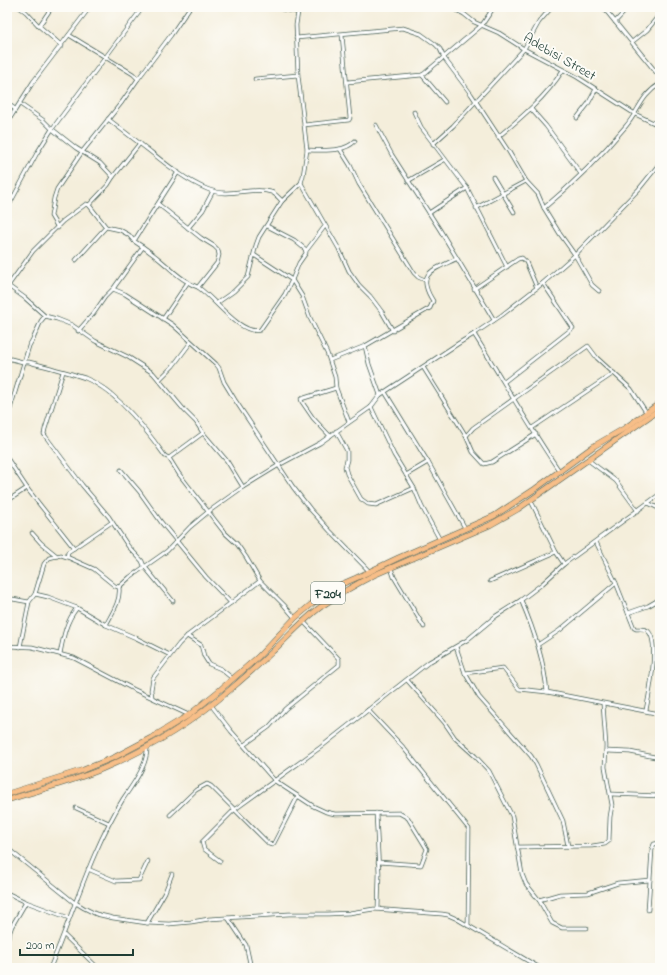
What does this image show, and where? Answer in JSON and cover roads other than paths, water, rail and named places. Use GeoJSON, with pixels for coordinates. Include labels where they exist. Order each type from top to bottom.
{"type":"FeatureCollection","features":[{"type":"Feature","properties":{"kind":"main road","name":"F204"},"geometry":{"type":"LineString","coordinates":[[7,794],[83,770],[114,757],[151,738],[189,715],[233,679],[258,657],[295,618],[313,603],[342,584],[369,571],[494,516],[560,472],[594,446],[625,428],[660,402]]}},
{"type":"Feature","properties":{"kind":"main road","name":"F204"},"geometry":{"type":"LineString","coordinates":[[7,800],[80,777],[120,761],[147,747],[189,721],[211,705],[321,606],[358,583],[490,525],[530,501],[660,409]]}},
{"type":"Feature","properties":{"kind":"street"},"geometry":{"type":"LineString","coordinates":[[19,7],[62,46]]}},
{"type":"Feature","properties":{"kind":"street"},"geometry":{"type":"LineString","coordinates":[[39,26],[52,7]]}},
{"type":"Feature","properties":{"kind":"street"},"geometry":{"type":"LineString","coordinates":[[7,123],[33,82],[62,46],[90,7]]}},
{"type":"Feature","properties":{"kind":"street"},"geometry":{"type":"LineString","coordinates":[[7,209],[37,152],[52,129],[143,7]]}},
{"type":"Feature","properties":{"kind":"street"},"geometry":{"type":"LineString","coordinates":[[58,228],[51,216],[57,189],[82,152],[122,102],[190,7]]}},
{"type":"Feature","properties":{"kind":"street"},"geometry":{"type":"LineString","coordinates":[[271,7],[298,12]]}},
{"type":"Feature","properties":{"kind":"street"},"geometry":{"type":"LineString","coordinates":[[217,303],[234,291],[248,277],[257,241],[282,201],[301,183],[307,150],[298,76],[296,38],[298,12],[301,7]]}},
{"type":"Feature","properties":{"kind":"street","name":"Adebisi Street"},"geometry":{"type":"LineString","coordinates":[[450,7],[464,14],[474,22],[499,33],[524,49],[596,89],[635,114],[660,126]]}},
{"type":"Feature","properties":{"kind":"street"},"geometry":{"type":"LineString","coordinates":[[484,7],[490,11]]}},
{"type":"Feature","properties":{"kind":"street"},"geometry":{"type":"LineString","coordinates":[[347,82],[422,75],[482,25],[494,7]]}},
{"type":"Feature","properties":{"kind":"street"},"geometry":{"type":"LineString","coordinates":[[433,144],[453,126],[524,49],[539,22],[552,7]]}},
{"type":"Feature","properties":{"kind":"street"},"geometry":{"type":"LineString","coordinates":[[603,7],[660,77]]}},
{"type":"Feature","properties":{"kind":"street"},"geometry":{"type":"LineString","coordinates":[[615,22],[629,7]]}},
{"type":"Feature","properties":{"kind":"street"},"geometry":{"type":"LineString","coordinates":[[632,42],[647,30],[660,14]]}},
{"type":"Feature","properties":{"kind":"street"},"geometry":{"type":"LineString","coordinates":[[296,38],[342,35],[394,28],[411,30],[427,38],[440,49],[444,58],[509,152],[526,181],[538,194],[544,208],[575,255],[592,285],[599,291]]}},
{"type":"Feature","properties":{"kind":"street"},"geometry":{"type":"LineString","coordinates":[[69,35],[133,74],[138,79]]}},
{"type":"Feature","properties":{"kind":"street"},"geometry":{"type":"LineString","coordinates":[[304,125],[350,119],[342,35]]}},
{"type":"Feature","properties":{"kind":"street"},"geometry":{"type":"LineString","coordinates":[[498,137],[531,108],[557,79],[563,70]]}},
{"type":"Feature","properties":{"kind":"street"},"geometry":{"type":"LineString","coordinates":[[422,75],[444,102]]}},
{"type":"Feature","properties":{"kind":"street"},"geometry":{"type":"LineString","coordinates":[[255,79],[298,76]]}},
{"type":"Feature","properties":{"kind":"street"},"geometry":{"type":"LineString","coordinates":[[544,208],[604,152],[626,127],[647,93],[660,84]]}},
{"type":"Feature","properties":{"kind":"street"},"geometry":{"type":"LineString","coordinates":[[576,118],[588,104],[596,89]]}},
{"type":"Feature","properties":{"kind":"street"},"geometry":{"type":"LineString","coordinates":[[7,103],[16,109]]}},
{"type":"Feature","properties":{"kind":"street"},"geometry":{"type":"LineString","coordinates":[[20,104],[100,164],[113,176]]}},
{"type":"Feature","properties":{"kind":"street"},"geometry":{"type":"LineString","coordinates":[[531,108],[581,174]]}},
{"type":"Feature","properties":{"kind":"street"},"geometry":{"type":"LineString","coordinates":[[414,112],[421,128],[466,188],[507,267]]}},
{"type":"Feature","properties":{"kind":"street"},"geometry":{"type":"LineString","coordinates":[[108,119],[178,172],[200,186],[213,192],[272,192],[282,201]]}},
{"type":"Feature","properties":{"kind":"street"},"geometry":{"type":"LineString","coordinates":[[376,125],[408,181],[494,320]]}},
{"type":"Feature","properties":{"kind":"street"},"geometry":{"type":"LineString","coordinates":[[307,150],[335,150],[355,142]]}},
{"type":"Feature","properties":{"kind":"street"},"geometry":{"type":"LineString","coordinates":[[140,143],[102,192],[89,204],[79,208],[63,221],[58,228],[33,251],[7,285],[25,298],[45,316],[72,325],[78,331],[153,373],[184,411],[196,422],[203,433],[227,461],[243,487]]}},
{"type":"Feature","properties":{"kind":"street"},"geometry":{"type":"LineString","coordinates":[[340,149],[359,184],[414,273],[418,277],[425,280]]}},
{"type":"Feature","properties":{"kind":"street"},"geometry":{"type":"LineString","coordinates":[[408,181],[444,160]]}},
{"type":"Feature","properties":{"kind":"street"},"geometry":{"type":"LineString","coordinates":[[106,625],[120,597],[120,587],[126,580],[168,550],[208,512],[243,487],[279,465],[315,446],[371,406],[380,395],[502,316],[575,255],[639,189],[660,163]]}},
{"type":"Feature","properties":{"kind":"street"},"geometry":{"type":"LineString","coordinates":[[134,241],[178,172]]}},
{"type":"Feature","properties":{"kind":"street"},"geometry":{"type":"LineString","coordinates":[[493,177],[514,212]]}},
{"type":"Feature","properties":{"kind":"street"},"geometry":{"type":"LineString","coordinates":[[476,208],[526,181]]}},
{"type":"Feature","properties":{"kind":"street"},"geometry":{"type":"LineString","coordinates":[[301,183],[339,249],[349,271],[358,285],[370,296],[382,312],[393,331]]}},
{"type":"Feature","properties":{"kind":"street"},"geometry":{"type":"LineString","coordinates":[[429,213],[466,188]]}},
{"type":"Feature","properties":{"kind":"street"},"geometry":{"type":"LineString","coordinates":[[188,228],[203,210],[213,192]]}},
{"type":"Feature","properties":{"kind":"street"},"geometry":{"type":"LineString","coordinates":[[89,204],[106,227],[120,230],[129,235],[134,241],[188,282],[198,287],[217,303],[222,311],[232,319],[250,330],[256,331],[260,330],[276,309],[306,251],[325,226]]}},
{"type":"Feature","properties":{"kind":"street"},"geometry":{"type":"LineString","coordinates":[[158,204],[218,250],[219,255],[217,263],[198,287]]}},
{"type":"Feature","properties":{"kind":"street"},"geometry":{"type":"LineString","coordinates":[[267,226],[294,240],[306,251]]}},
{"type":"Feature","properties":{"kind":"street"},"geometry":{"type":"LineString","coordinates":[[76,260],[106,227]]}},
{"type":"Feature","properties":{"kind":"street"},"geometry":{"type":"LineString","coordinates":[[78,331],[113,289],[143,247]]}},
{"type":"Feature","properties":{"kind":"street"},"geometry":{"type":"LineString","coordinates":[[254,255],[292,280],[302,296],[310,318],[330,360],[336,388],[349,422]]}},
{"type":"Feature","properties":{"kind":"street"},"geometry":{"type":"LineString","coordinates":[[474,289],[518,259],[522,258],[526,262],[537,288]]}},
{"type":"Feature","properties":{"kind":"street"},"geometry":{"type":"LineString","coordinates":[[330,360],[366,346],[430,308],[433,301],[425,287],[425,280],[433,270],[456,259]]}},
{"type":"Feature","properties":{"kind":"street"},"geometry":{"type":"LineString","coordinates":[[163,319],[188,282]]}},
{"type":"Feature","properties":{"kind":"street"},"geometry":{"type":"LineString","coordinates":[[504,382],[573,328],[543,283]]}},
{"type":"Feature","properties":{"kind":"street"},"geometry":{"type":"LineString","coordinates":[[113,289],[126,294],[174,326],[219,368],[224,382],[235,400],[293,487],[348,551],[369,571]]}},
{"type":"Feature","properties":{"kind":"street"},"geometry":{"type":"LineString","coordinates":[[7,419],[9,405],[29,346],[45,316]]}},
{"type":"Feature","properties":{"kind":"street"},"geometry":{"type":"LineString","coordinates":[[474,334],[560,472]]}},
{"type":"Feature","properties":{"kind":"street"},"geometry":{"type":"LineString","coordinates":[[159,380],[173,366],[191,342]]}},
{"type":"Feature","properties":{"kind":"street"},"geometry":{"type":"LineString","coordinates":[[366,346],[369,364],[380,395]]}},
{"type":"Feature","properties":{"kind":"street"},"geometry":{"type":"LineString","coordinates":[[466,436],[473,428],[588,346],[631,389],[646,412]]}},
{"type":"Feature","properties":{"kind":"street"},"geometry":{"type":"LineString","coordinates":[[7,358],[29,362],[85,379],[105,389],[112,395],[144,428],[165,456],[169,458],[179,474],[208,512],[224,532],[237,544],[260,581],[295,618]]}},
{"type":"Feature","properties":{"kind":"street"},"geometry":{"type":"LineString","coordinates":[[423,367],[466,436],[473,452],[484,464],[492,462],[536,434]]}},
{"type":"Feature","properties":{"kind":"street"},"geometry":{"type":"LineString","coordinates":[[63,372],[44,434],[112,522],[128,546],[173,600]]}},
{"type":"Feature","properties":{"kind":"street"},"geometry":{"type":"LineString","coordinates":[[532,428],[614,373]]}},
{"type":"Feature","properties":{"kind":"street"},"geometry":{"type":"LineString","coordinates":[[330,436],[313,418],[301,399],[336,388]]}},
{"type":"Feature","properties":{"kind":"street"},"geometry":{"type":"LineString","coordinates":[[385,392],[428,462],[465,528]]}},
{"type":"Feature","properties":{"kind":"street"},"geometry":{"type":"LineString","coordinates":[[371,406],[394,456],[414,488],[425,513],[440,540]]}},
{"type":"Feature","properties":{"kind":"street"},"geometry":{"type":"LineString","coordinates":[[336,431],[348,450],[345,467],[347,474],[361,498],[368,504],[376,505],[414,488]]}},
{"type":"Feature","properties":{"kind":"street"},"geometry":{"type":"LineString","coordinates":[[169,458],[203,433]]}},
{"type":"Feature","properties":{"kind":"street"},"geometry":{"type":"LineString","coordinates":[[7,458],[27,488],[47,512],[63,536],[74,548]]}},
{"type":"Feature","properties":{"kind":"street"},"geometry":{"type":"LineString","coordinates":[[588,460],[616,481],[638,511]]}},
{"type":"Feature","properties":{"kind":"street"},"geometry":{"type":"LineString","coordinates":[[406,475],[428,462]]}},
{"type":"Feature","properties":{"kind":"street"},"geometry":{"type":"LineString","coordinates":[[121,470],[140,491],[161,522],[206,577],[231,602]]}},
{"type":"Feature","properties":{"kind":"street"},"geometry":{"type":"LineString","coordinates":[[7,501],[27,488]]}},
{"type":"Feature","properties":{"kind":"street"},"geometry":{"type":"LineString","coordinates":[[220,861],[204,849],[202,842],[234,810],[352,723],[429,662],[467,640],[496,616],[521,600],[564,564],[660,494]]}},
{"type":"Feature","properties":{"kind":"street"},"geometry":{"type":"LineString","coordinates":[[530,501],[556,552],[564,564]]}},
{"type":"Feature","properties":{"kind":"street"},"geometry":{"type":"LineString","coordinates":[[648,503],[660,509]]}},
{"type":"Feature","properties":{"kind":"street"},"geometry":{"type":"LineString","coordinates":[[67,557],[68,552],[112,522]]}},
{"type":"Feature","properties":{"kind":"street"},"geometry":{"type":"LineString","coordinates":[[32,533],[56,556]]}},
{"type":"Feature","properties":{"kind":"street"},"geometry":{"type":"LineString","coordinates":[[596,542],[636,629],[649,632],[653,641],[651,687],[646,710]]}},
{"type":"Feature","properties":{"kind":"street"},"geometry":{"type":"LineString","coordinates":[[490,581],[556,552]]}},
{"type":"Feature","properties":{"kind":"street"},"geometry":{"type":"LineString","coordinates":[[20,646],[29,602],[35,594],[44,564],[49,558],[56,556],[67,557],[94,569],[115,586],[120,587]]}},
{"type":"Feature","properties":{"kind":"street"},"geometry":{"type":"LineString","coordinates":[[391,568],[394,577],[424,627]]}},
{"type":"Feature","properties":{"kind":"street"},"geometry":{"type":"LineString","coordinates":[[152,697],[151,690],[153,678],[187,636],[260,581]]}},
{"type":"Feature","properties":{"kind":"street"},"geometry":{"type":"LineString","coordinates":[[538,644],[560,630],[616,583]]}},
{"type":"Feature","properties":{"kind":"street"},"geometry":{"type":"LineString","coordinates":[[35,594],[48,597],[76,608],[106,625],[141,640],[170,656]]}},
{"type":"Feature","properties":{"kind":"street"},"geometry":{"type":"LineString","coordinates":[[7,598],[29,602]]}},
{"type":"Feature","properties":{"kind":"street"},"geometry":{"type":"LineString","coordinates":[[628,613],[648,606],[660,599]]}},
{"type":"Feature","properties":{"kind":"street"},"geometry":{"type":"LineString","coordinates":[[521,600],[538,644],[547,692]]}},
{"type":"Feature","properties":{"kind":"street"},"geometry":{"type":"LineString","coordinates":[[60,654],[68,623],[76,608]]}},
{"type":"Feature","properties":{"kind":"street"},"geometry":{"type":"LineString","coordinates":[[244,745],[269,727],[285,709],[339,665],[339,658],[303,621]]}},
{"type":"Feature","properties":{"kind":"street"},"geometry":{"type":"LineString","coordinates":[[187,636],[201,646],[204,656],[209,664],[221,669],[233,679]]}},
{"type":"Feature","properties":{"kind":"street"},"geometry":{"type":"LineString","coordinates":[[7,646],[32,647],[74,658],[126,686],[189,715]]}},
{"type":"Feature","properties":{"kind":"street"},"geometry":{"type":"LineString","coordinates":[[456,647],[465,673],[479,697],[528,752],[536,764],[563,821],[568,846]]}},
{"type":"Feature","properties":{"kind":"street"},"geometry":{"type":"LineString","coordinates":[[465,673],[503,668],[518,688],[547,692],[603,704],[646,710],[660,714]]}},
{"type":"Feature","properties":{"kind":"street"},"geometry":{"type":"LineString","coordinates":[[407,680],[440,716],[455,738],[489,771],[512,816],[522,874],[526,884],[539,900],[549,919],[555,926],[570,929],[587,928]]}},
{"type":"Feature","properties":{"kind":"street"},"geometry":{"type":"LineString","coordinates":[[517,846],[592,846],[608,843],[612,805],[605,767],[606,751],[603,704]]}},
{"type":"Feature","properties":{"kind":"street"},"geometry":{"type":"LineString","coordinates":[[211,705],[275,781],[313,806],[326,812],[343,815],[399,813],[405,816],[427,849],[422,865],[378,862]]}},
{"type":"Feature","properties":{"kind":"street"},"geometry":{"type":"LineString","coordinates":[[368,710],[402,746],[469,829],[468,926]]}},
{"type":"Feature","properties":{"kind":"street"},"geometry":{"type":"LineString","coordinates":[[50,968],[64,935],[88,869],[109,823],[145,761],[147,747]]}},
{"type":"Feature","properties":{"kind":"street"},"geometry":{"type":"LineString","coordinates":[[606,751],[630,752],[660,758]]}},
{"type":"Feature","properties":{"kind":"street"},"geometry":{"type":"LineString","coordinates":[[170,815],[196,790],[207,784],[211,786],[269,844],[272,845],[298,796]]}},
{"type":"Feature","properties":{"kind":"street"},"geometry":{"type":"LineString","coordinates":[[611,794],[660,796]]}},
{"type":"Feature","properties":{"kind":"street"},"geometry":{"type":"LineString","coordinates":[[76,808],[109,823]]}},
{"type":"Feature","properties":{"kind":"street"},"geometry":{"type":"LineString","coordinates":[[376,813],[378,909]]}},
{"type":"Feature","properties":{"kind":"street"},"geometry":{"type":"LineString","coordinates":[[648,910],[652,871],[652,849],[654,844],[660,843]]}},
{"type":"Feature","properties":{"kind":"street"},"geometry":{"type":"LineString","coordinates":[[7,848],[84,908],[96,914],[127,921],[169,924],[228,918],[289,914],[328,914],[378,909],[448,915],[540,968]]}},
{"type":"Feature","properties":{"kind":"street"},"geometry":{"type":"LineString","coordinates":[[88,869],[116,880],[139,880],[148,861]]}},
{"type":"Feature","properties":{"kind":"street"},"geometry":{"type":"LineString","coordinates":[[147,923],[165,892],[172,874]]}},
{"type":"Feature","properties":{"kind":"street"},"geometry":{"type":"LineString","coordinates":[[539,900],[560,894],[588,894],[618,884],[650,880]]}},
{"type":"Feature","properties":{"kind":"street"},"geometry":{"type":"LineString","coordinates":[[7,893],[26,902],[70,918]]}},
{"type":"Feature","properties":{"kind":"street"},"geometry":{"type":"LineString","coordinates":[[7,940],[12,926],[26,902]]}},
{"type":"Feature","properties":{"kind":"street"},"geometry":{"type":"LineString","coordinates":[[228,918],[246,945],[251,968]]}},
{"type":"Feature","properties":{"kind":"street"},"geometry":{"type":"LineString","coordinates":[[64,935],[98,968]]}}]}
